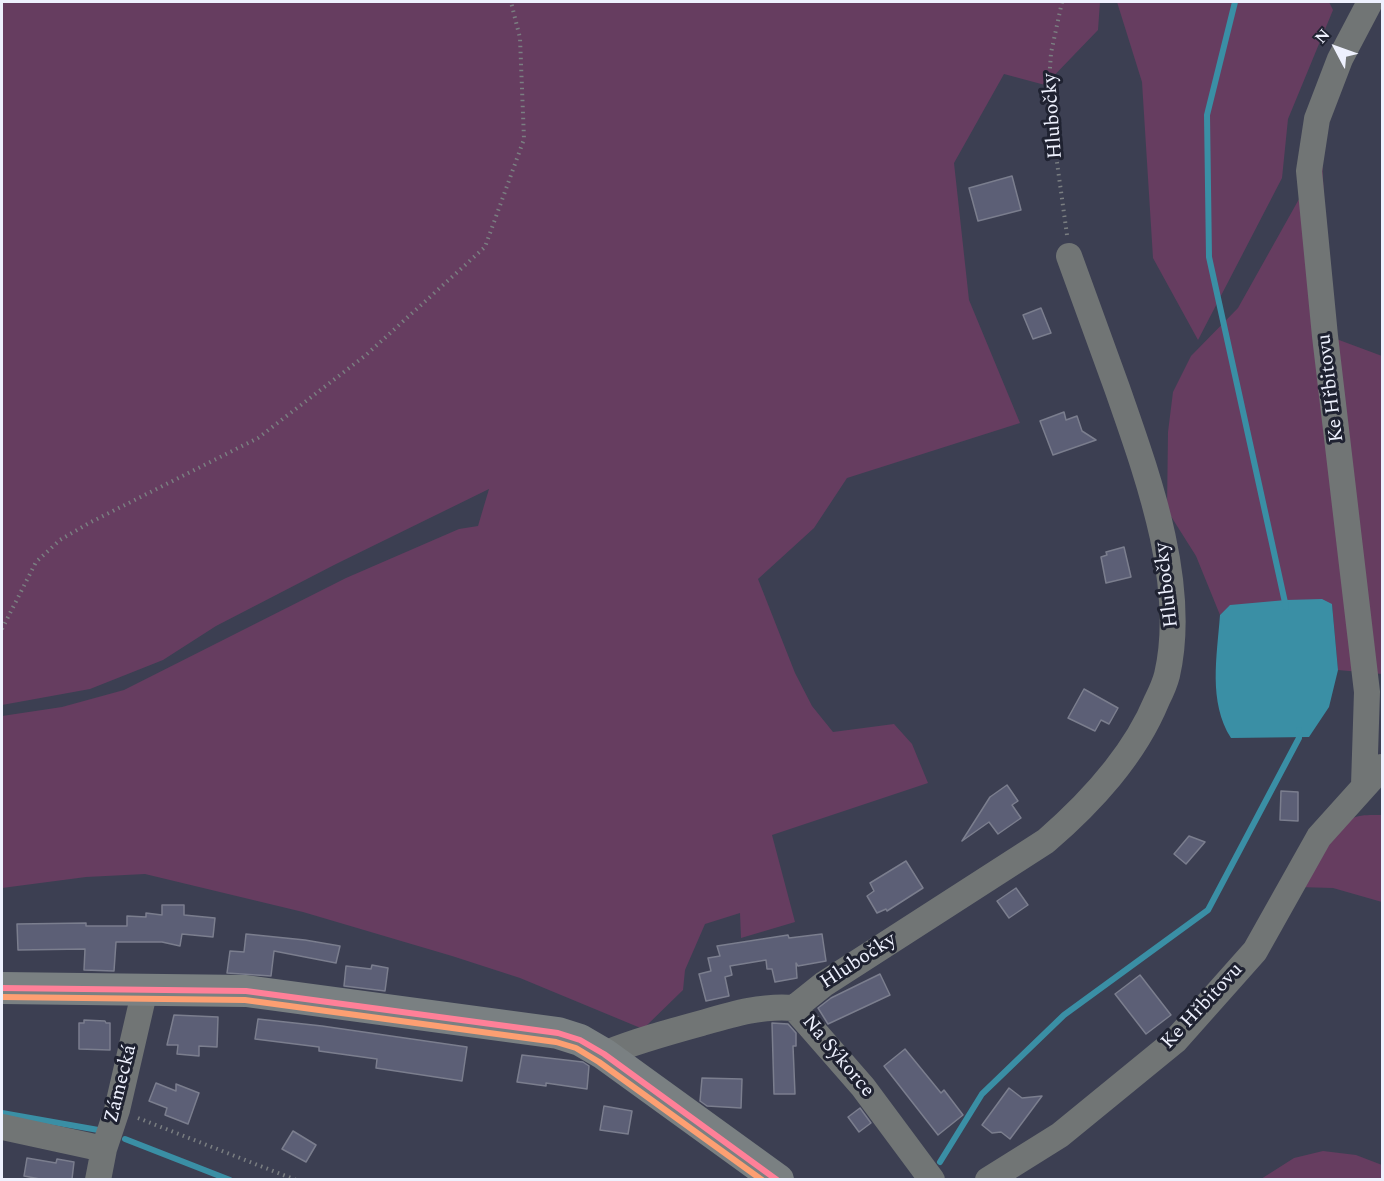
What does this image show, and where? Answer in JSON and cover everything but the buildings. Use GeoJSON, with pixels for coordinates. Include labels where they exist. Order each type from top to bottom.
{"type":"FeatureCollection","features":[{"type":"Feature","properties":{"kind":"main road"},"geometry":{"type":"LineString","coordinates":[[2,988],[246,991],[558,1033],[580,1040],[604,1054],[778,1179]]}},
{"type":"Feature","properties":{"kind":"street","name":"Ke Hřbitovu"},"geometry":{"type":"LineString","coordinates":[[1364,785],[1367,692],[1309,171],[1317,119],[1340,59],[1370,2]]}},
{"type":"Feature","properties":{"kind":"street","name":"Hlubočky"},"geometry":{"type":"LineString","coordinates":[[794,1008],[824,984],[1046,842],[1102,786],[1132,748],[1150,717],[1167,677],[1174,638],[1172,595],[1160,524],[1135,439],[1070,256]]}},
{"type":"Feature","properties":{"kind":"street","name":"Ke Hřbitovu"},"geometry":{"type":"LineString","coordinates":[[988,1179],[1060,1135],[1175,1041],[1255,951],[1318,837],[1383,767]]}},
{"type":"Feature","properties":{"kind":"street","name":"Zámecká"},"geometry":{"type":"LineString","coordinates":[[98,1179],[104,1149],[117,1110],[145,989]]}},
{"type":"Feature","properties":{"kind":"street","name":"Na Sýkorce"},"geometry":{"type":"LineString","coordinates":[[604,1054],[656,1035],[731,1015],[773,1006],[794,1008],[863,1087],[932,1179]]}},
{"type":"Feature","properties":{"kind":"street"},"geometry":{"type":"LineString","coordinates":[[2,1127],[104,1149]]}},
{"type":"Feature","properties":{"kind":"path"},"geometry":{"type":"LineString","coordinates":[[2,629],[36,562],[60,540],[89,523],[258,438],[366,355],[485,247],[524,139],[520,38],[511,2]]}},
{"type":"Feature","properties":{"kind":"path","name":"Hlubočky"},"geometry":{"type":"LineString","coordinates":[[1062,2],[1051,53],[1048,97],[1070,256]]}},
{"type":"Feature","properties":{"kind":"path"},"geometry":{"type":"LineString","coordinates":[[117,1110],[296,1179]]}},
{"type":"Feature","properties":{"kind":"shaded area"},"geometry":{"type":"Polygon","coordinates":[[[2,2],[1100,2],[1098,30],[1045,85],[1004,74],[954,163],[969,300],[1020,423],[847,478],[814,528],[758,579],[795,673],[812,706],[833,732],[894,724],[912,744],[928,783],[772,835],[795,922],[741,938],[740,913],[705,924],[685,970],[683,990],[643,1029],[520,978],[452,956],[303,912],[145,874],[86,877],[2,888],[2,716],[62,707],[124,690],[346,578],[459,529],[478,526],[489,489],[216,626],[163,660],[90,689],[2,705],[2,2]]]}},
{"type":"Feature","properties":{"kind":"shaded area"},"geometry":{"type":"Polygon","coordinates":[[[1117,2],[1329,2],[1333,10],[1288,119],[1282,178],[1198,340],[1153,258],[1142,82],[1117,2]]]}},
{"type":"Feature","properties":{"kind":"shaded area"},"geometry":{"type":"Polygon","coordinates":[[[1322,158],[1331,337],[1382,356],[1382,674],[1338,670],[1332,604],[1231,605],[1220,615],[1196,556],[1167,510],[1168,432],[1173,392],[1191,356],[1238,308],[1322,158]]]}},
{"type":"Feature","properties":{"kind":"shaded area"},"geometry":{"type":"Polygon","coordinates":[[[1382,815],[1382,902],[1333,888],[1298,887],[1329,840],[1343,824],[1358,816],[1382,815]]]}},
{"type":"Feature","properties":{"kind":"shaded area"},"geometry":{"type":"Polygon","coordinates":[[[1323,1151],[1356,1155],[1382,1165],[1382,1179],[1261,1179],[1294,1158],[1323,1151]]]}},
{"type":"Feature","properties":{"kind":"water"},"geometry":{"type":"Polygon","coordinates":[[[1322,599],[1332,604],[1338,670],[1329,707],[1309,737],[1231,738],[1219,709],[1217,694],[1216,662],[1220,615],[1230,605],[1322,599]]]}},
{"type":"Feature","properties":{"kind":"waterway"},"geometry":{"type":"LineString","coordinates":[[1235,2],[1207,115],[1209,257],[1286,607]]}},
{"type":"Feature","properties":{"kind":"waterway"},"geometry":{"type":"LineString","coordinates":[[940,1162],[982,1094],[1064,1015],[1208,910],[1299,738],[1299,730]]}},
{"type":"Feature","properties":{"kind":"waterway"},"geometry":{"type":"LineString","coordinates":[[2,1113],[104,1131]]}},
{"type":"Feature","properties":{"kind":"waterway"},"geometry":{"type":"LineString","coordinates":[[125,1139],[230,1180]]}},
{"type":"Feature","properties":{"kind":"transit line"},"geometry":{"type":"LineString","coordinates":[[2,988],[246,991],[558,1033],[580,1040],[604,1054],[777,1180]]}},
{"type":"Feature","properties":{"kind":"transit line"},"geometry":{"type":"LineString","coordinates":[[2,997],[245,1000],[556,1042],[576,1048],[599,1062],[762,1180]]}}]}
